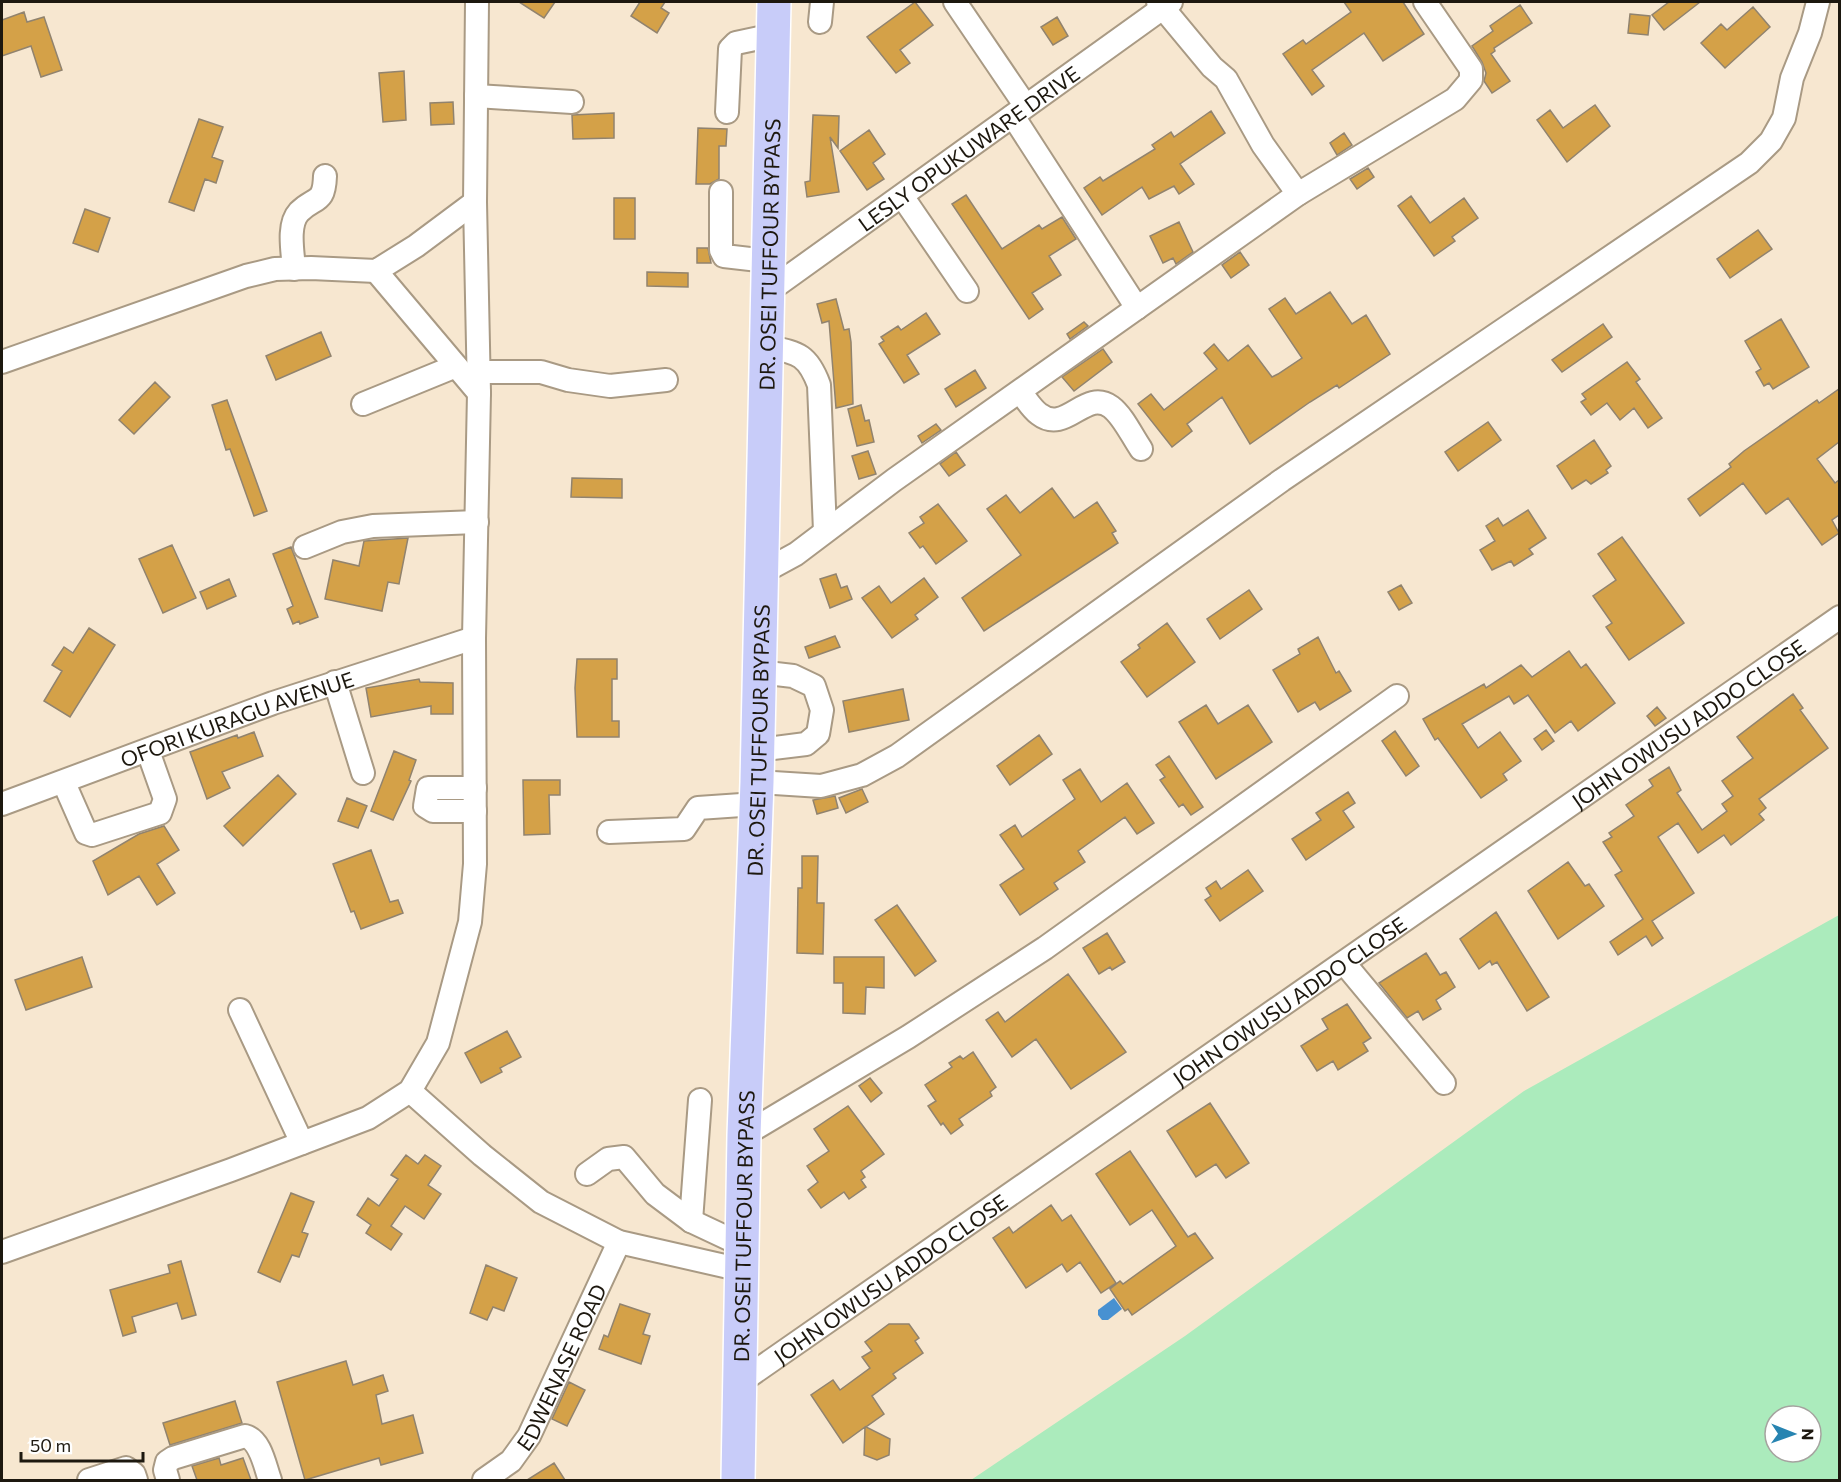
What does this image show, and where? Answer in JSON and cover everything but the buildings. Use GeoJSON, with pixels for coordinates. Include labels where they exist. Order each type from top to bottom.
{"type":"FeatureCollection","features":[{"type":"Feature","properties":{"kind":"highway","name":"DR. OSEI TUFFOUR BYPASS"},"geometry":{"type":"LineString","coordinates":[[738,1480],[744,1135],[757,793],[774,2]]}},
{"type":"Feature","properties":{"kind":"street"},"geometry":{"type":"LineString","coordinates":[[2,1252],[368,1118],[410,1090],[438,1043],[470,922],[475,864],[474,638],[479,382],[475,202],[477,2]]}},
{"type":"Feature","properties":{"kind":"street"},"geometry":{"type":"LineString","coordinates":[[955,2],[1137,308]]}},
{"type":"Feature","properties":{"kind":"street"},"geometry":{"type":"LineString","coordinates":[[761,573],[796,554],[894,480],[1021,393],[1298,194],[1455,99],[1471,80],[1471,69],[1425,2]]}},
{"type":"Feature","properties":{"kind":"street"},"geometry":{"type":"LineString","coordinates":[[609,832],[684,829],[688,827],[698,808],[757,793],[821,786],[862,775],[897,756],[1282,480],[1749,163],[1772,141],[1784,118],[1792,78],[1810,33],[1818,2]]}},
{"type":"Feature","properties":{"kind":"street"},"geometry":{"type":"LineString","coordinates":[[1164,3],[1212,67],[1226,79],[1263,145],[1298,194]]}},
{"type":"Feature","properties":{"kind":"street","name":"LESLY OPUKUWARE DRIVE"},"geometry":{"type":"LineString","coordinates":[[766,293],[1164,3]]}},
{"type":"Feature","properties":{"kind":"street"},"geometry":{"type":"LineString","coordinates":[[727,112],[730,49],[736,43],[774,35]]}},
{"type":"Feature","properties":{"kind":"street"},"geometry":{"type":"LineString","coordinates":[[476,96],[572,102]]}},
{"type":"Feature","properties":{"kind":"street"},"geometry":{"type":"LineString","coordinates":[[294,269],[292,227],[299,212],[320,199],[324,191],[325,176]]}},
{"type":"Feature","properties":{"kind":"street"},"geometry":{"type":"LineString","coordinates":[[720,192],[721,250],[724,256],[767,261]]}},
{"type":"Feature","properties":{"kind":"street"},"geometry":{"type":"LineString","coordinates":[[902,196],[967,291]]}},
{"type":"Feature","properties":{"kind":"street"},"geometry":{"type":"LineString","coordinates":[[2,362],[246,276],[294,269],[376,272],[416,246],[475,202]]}},
{"type":"Feature","properties":{"kind":"street"},"geometry":{"type":"LineString","coordinates":[[376,272],[456,366],[479,382],[541,372],[568,380],[610,386],[666,380]]}},
{"type":"Feature","properties":{"kind":"street"},"geometry":{"type":"LineString","coordinates":[[765,346],[798,353],[812,366],[819,385],[825,531]]}},
{"type":"Feature","properties":{"kind":"street"},"geometry":{"type":"LineString","coordinates":[[363,404],[456,366]]}},
{"type":"Feature","properties":{"kind":"street"},"geometry":{"type":"LineString","coordinates":[[1021,393],[1038,414],[1053,421],[1070,417],[1087,403],[1099,401],[1112,408],[1141,449]]}},
{"type":"Feature","properties":{"kind":"street"},"geometry":{"type":"LineString","coordinates":[[305,547],[342,532],[373,526],[477,522]]}},
{"type":"Feature","properties":{"kind":"street","name":"JOHN OWUSU ADDO CLOSE"},"geometry":{"type":"LineString","coordinates":[[739,1383],[1839,617]]}},
{"type":"Feature","properties":{"kind":"street","name":"OFORI KURAGU AVENUE"},"geometry":{"type":"LineString","coordinates":[[2,804],[335,682],[474,638]]}},
{"type":"Feature","properties":{"kind":"street"},"geometry":{"type":"LineString","coordinates":[[758,750],[806,744],[818,734],[822,710],[814,686],[793,676],[759,672]]}},
{"type":"Feature","properties":{"kind":"street"},"geometry":{"type":"LineString","coordinates":[[335,682],[363,773]]}},
{"type":"Feature","properties":{"kind":"street"},"geometry":{"type":"LineString","coordinates":[[744,1135],[908,1037],[1035,954],[1397,696]]}},
{"type":"Feature","properties":{"kind":"street"},"geometry":{"type":"LineString","coordinates":[[64,783],[86,833],[92,835],[160,813],[165,799],[148,751]]}},
{"type":"Feature","properties":{"kind":"street"},"geometry":{"type":"LineString","coordinates":[[1344,963],[1444,1083]]}},
{"type":"Feature","properties":{"kind":"street"},"geometry":{"type":"LineString","coordinates":[[240,1010],[302,1143]]}},
{"type":"Feature","properties":{"kind":"street"},"geometry":{"type":"LineString","coordinates":[[410,1090],[482,1155],[541,1202],[619,1242],[742,1258]]}},
{"type":"Feature","properties":{"kind":"street"},"geometry":{"type":"LineString","coordinates":[[691,1221],[700,1100]]}},
{"type":"Feature","properties":{"kind":"street"},"geometry":{"type":"LineString","coordinates":[[587,1174],[608,1159],[624,1157],[655,1194],[742,1258]]}},
{"type":"Feature","properties":{"kind":"street","name":"EDWENASE ROAD"},"geometry":{"type":"LineString","coordinates":[[484,1480],[511,1461],[529,1436],[619,1242]]}},
{"type":"Feature","properties":{"kind":"street"},"geometry":{"type":"LineString","coordinates":[[168,1480],[165,1470],[167,1462],[173,1458],[245,1436],[252,1438],[256,1445],[270,1480]]}},
{"type":"Feature","properties":{"kind":"street"},"geometry":{"type":"LineString","coordinates":[[89,1480],[126,1468],[134,1474],[136,1480]]}},
{"type":"Feature","properties":{"kind":"green space"},"geometry":{"type":"Polygon","coordinates":[[[1839,915],[1839,1480],[971,1480],[1185,1336],[1524,1091],[1839,915]]]}},
{"type":"Feature","properties":{"kind":"water"},"geometry":{"type":"Polygon","coordinates":[[[1114,1298],[1122,1309],[1108,1320],[1102,1320],[1098,1315],[1098,1310],[1114,1298]]]}}]}
